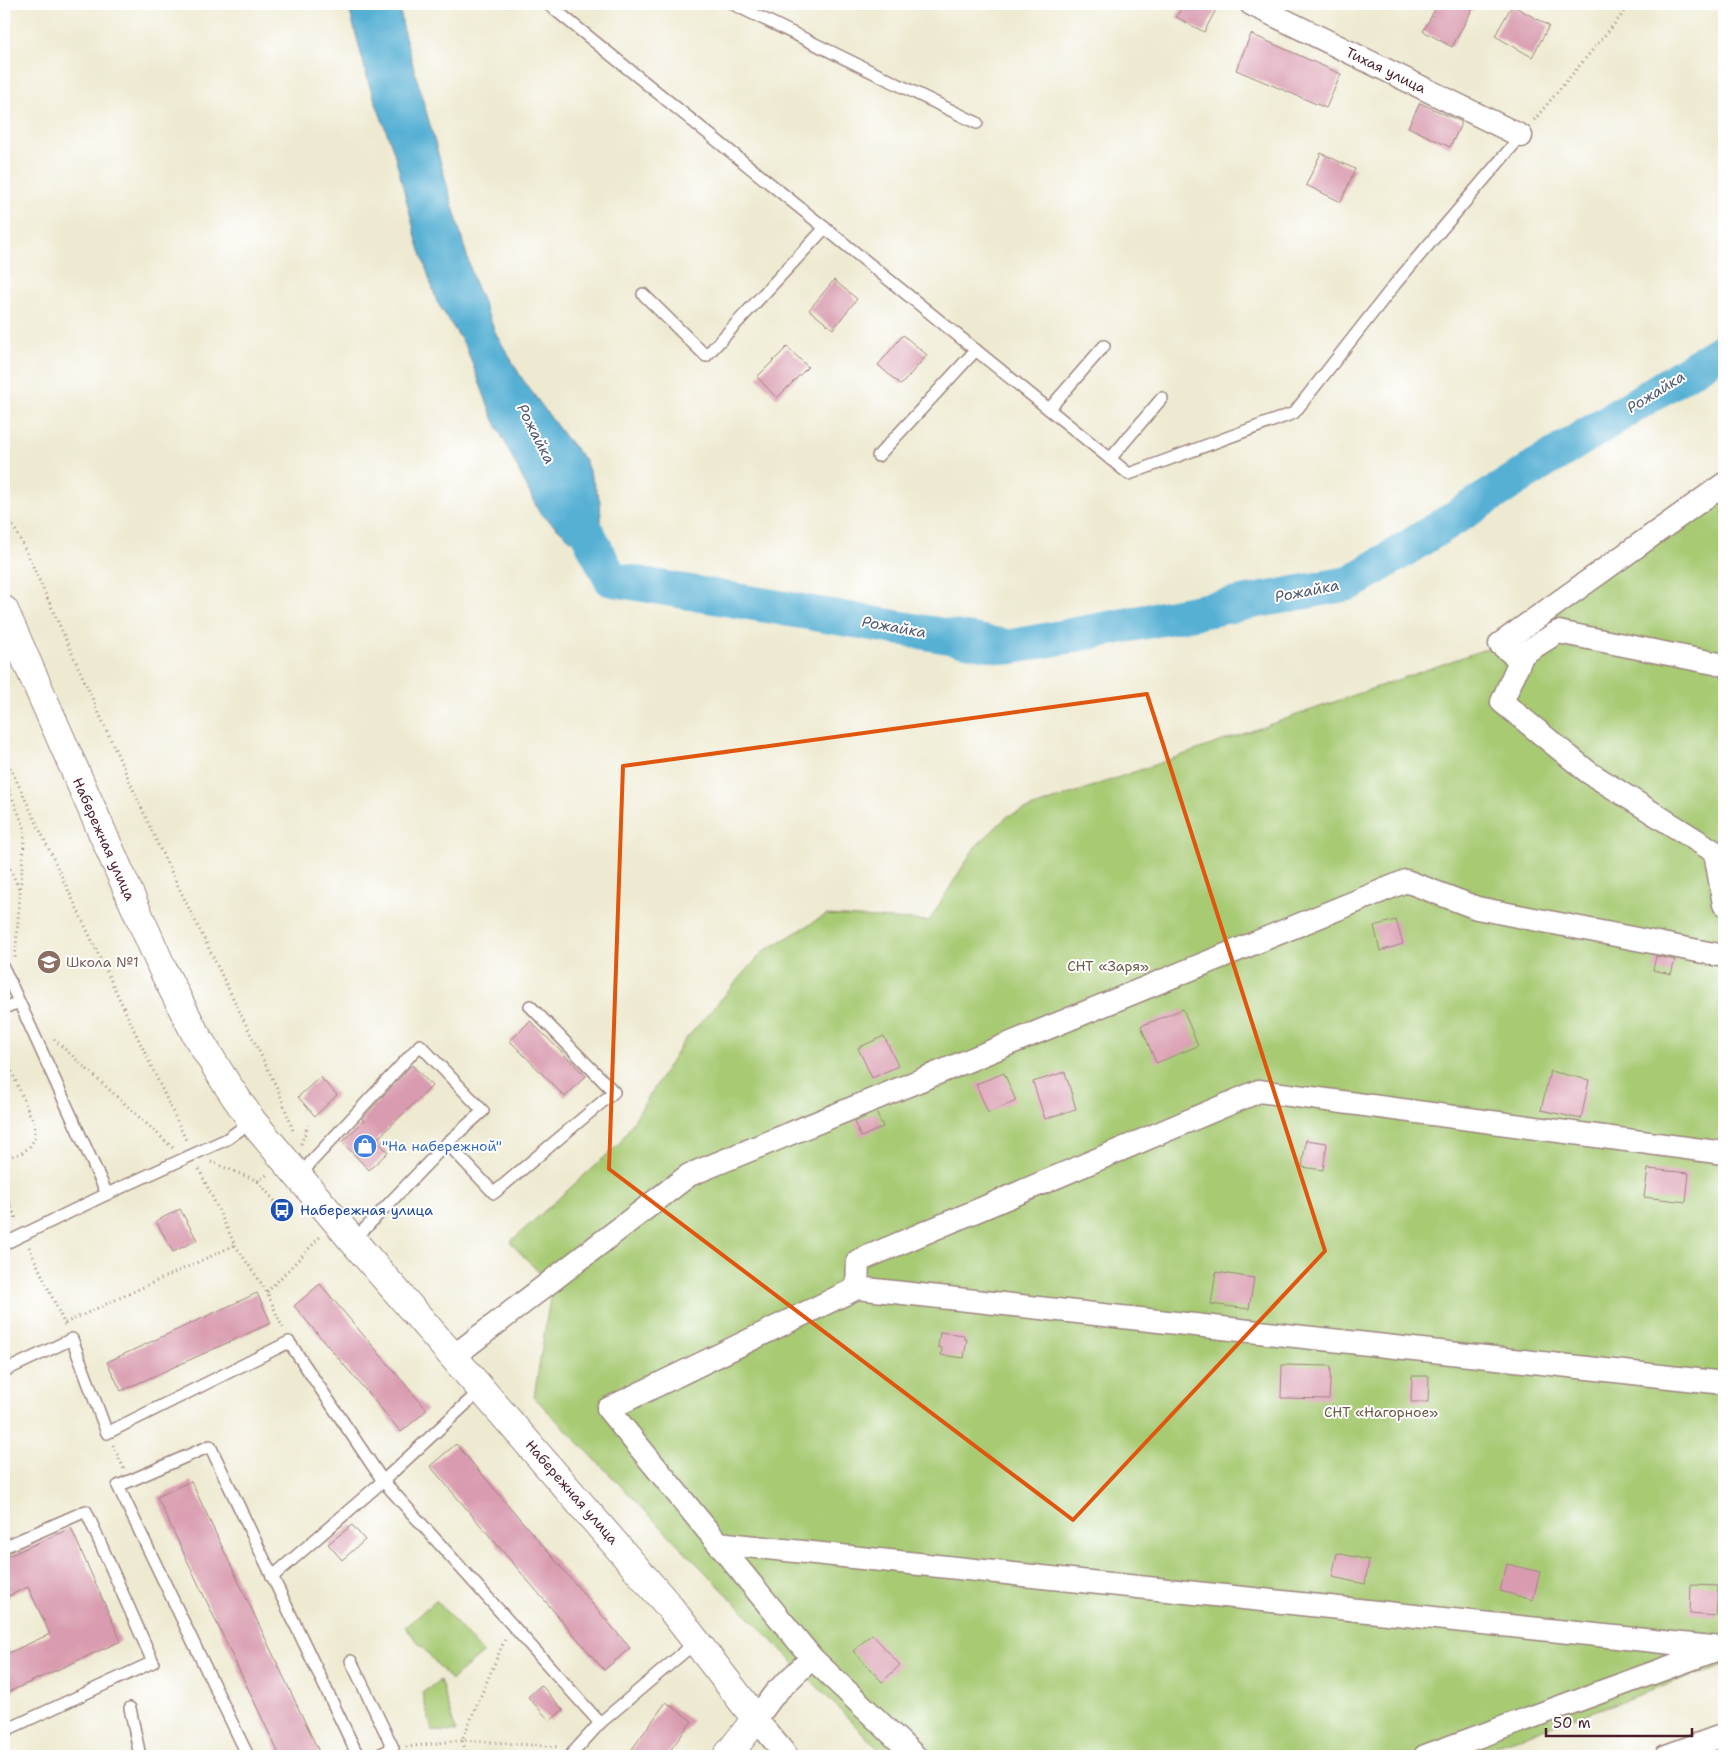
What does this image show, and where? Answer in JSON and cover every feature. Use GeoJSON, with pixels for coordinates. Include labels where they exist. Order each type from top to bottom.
{"type":"FeatureCollection","features":[{"type":"Feature","properties":{"kind":"street","name":"Тихая улица"},"geometry":{"type":"LineString","coordinates":[[1251,4],[1521,136]]}},
{"type":"Feature","properties":{"kind":"street"},"geometry":{"type":"LineString","coordinates":[[1520,660],[1500,644],[1724,484]]}},
{"type":"Feature","properties":{"kind":"street","name":"Набережная улица"},"geometry":{"type":"LineString","coordinates":[[4,610],[172,989],[214,1066],[252,1121],[346,1233],[615,1541],[697,1641],[756,1719],[787,1756]]}},
{"type":"Feature","properties":{"kind":"street"},"geometry":{"type":"LineString","coordinates":[[1724,666],[1558,632],[1523,654],[1502,702],[1588,772],[1715,852],[1724,904]]}},
{"type":"Feature","properties":{"kind":"street"},"geometry":{"type":"LineString","coordinates":[[454,1356],[689,1175],[1406,881],[1477,908],[1724,956]]}},
{"type":"Feature","properties":{"kind":"street"},"geometry":{"type":"LineString","coordinates":[[857,1288],[858,1261],[1259,1091],[1724,1153]]}},
{"type":"Feature","properties":{"kind":"street"},"geometry":{"type":"LineString","coordinates":[[915,1756],[812,1658],[608,1409],[857,1288],[1724,1382]]}},
{"type":"Feature","properties":{"kind":"street"},"geometry":{"type":"LineString","coordinates":[[718,1543],[1722,1647]]}},
{"type":"Feature","properties":{"kind":"street"},"geometry":{"type":"LineString","coordinates":[[1425,1756],[1722,1647]]}},
{"type":"Feature","properties":{"kind":"street"},"geometry":{"type":"LineString","coordinates":[[726,1756],[775,1693],[812,1658]]}},
{"type":"Feature","properties":{"kind":"street"},"geometry":{"type":"LineString","coordinates":[[1666,1756],[1724,1735]]}},
{"type":"Feature","properties":{"kind":"lane"},"geometry":{"type":"LineString","coordinates":[[548,4],[1129,474],[1294,413],[1396,283],[1521,136]]}},
{"type":"Feature","properties":{"kind":"lane"},"geometry":{"type":"LineString","coordinates":[[734,4],[977,123]]}},
{"type":"Feature","properties":{"kind":"lane"},"geometry":{"type":"LineString","coordinates":[[644,294],[706,356],[825,228]]}},
{"type":"Feature","properties":{"kind":"lane"},"geometry":{"type":"LineString","coordinates":[[1050,409],[1104,346]]}},
{"type":"Feature","properties":{"kind":"lane"},"geometry":{"type":"LineString","coordinates":[[878,456],[976,350]]}},
{"type":"Feature","properties":{"kind":"lane"},"geometry":{"type":"LineString","coordinates":[[1110,459],[1162,398]]}},
{"type":"Feature","properties":{"kind":"lane"},"geometry":{"type":"LineString","coordinates":[[4,969],[108,1194]]}},
{"type":"Feature","properties":{"kind":"lane"},"geometry":{"type":"LineString","coordinates":[[4,1008],[19,1002]]}},
{"type":"Feature","properties":{"kind":"lane"},"geometry":{"type":"LineString","coordinates":[[447,1143],[494,1193],[614,1092],[530,1006]]}},
{"type":"Feature","properties":{"kind":"lane"},"geometry":{"type":"LineString","coordinates":[[292,1169],[311,1162],[420,1046],[483,1111],[346,1233]]}},
{"type":"Feature","properties":{"kind":"lane"},"geometry":{"type":"LineString","coordinates":[[4,1244],[234,1136],[252,1121]]}},
{"type":"Feature","properties":{"kind":"lane"},"geometry":{"type":"LineString","coordinates":[[4,1371],[72,1339],[107,1433],[289,1342],[383,1481],[600,1723]]}},
{"type":"Feature","properties":{"kind":"lane"},"geometry":{"type":"LineString","coordinates":[[272,1577],[383,1481],[482,1389]]}},
{"type":"Feature","properties":{"kind":"lane"},"geometry":{"type":"LineString","coordinates":[[248,1756],[118,1486],[210,1446],[358,1756]]}},
{"type":"Feature","properties":{"kind":"lane"},"geometry":{"type":"LineString","coordinates":[[4,1547],[86,1511],[153,1662],[4,1731]]}},
{"type":"Feature","properties":{"kind":"lane"},"geometry":{"type":"LineString","coordinates":[[573,1752],[600,1723],[697,1641]]}},
{"type":"Feature","properties":{"kind":"lane"},"geometry":{"type":"LineString","coordinates":[[351,1661],[393,1748],[377,1756]]}},
{"type":"Feature","properties":{"kind":"lane"},"geometry":{"type":"LineString","coordinates":[[130,1708],[140,1756]]}},
{"type":"Feature","properties":{"kind":"path"},"geometry":{"type":"LineString","coordinates":[[1521,136],[1631,4]]}},
{"type":"Feature","properties":{"kind":"path"},"geometry":{"type":"LineString","coordinates":[[4,508],[27,553],[160,850],[279,1092],[300,1148],[308,1125]]}},
{"type":"Feature","properties":{"kind":"path"},"geometry":{"type":"LineString","coordinates":[[4,754],[189,1157],[235,1245],[267,1292],[289,1342]]}},
{"type":"Feature","properties":{"kind":"path"},"geometry":{"type":"LineString","coordinates":[[9,790],[25,830],[13,989]]}},
{"type":"Feature","properties":{"kind":"path"},"geometry":{"type":"LineString","coordinates":[[4,855],[21,893]]}},
{"type":"Feature","properties":{"kind":"path"},"geometry":{"type":"LineString","coordinates":[[53,1038],[189,1157],[258,1181],[282,1210]]}},
{"type":"Feature","properties":{"kind":"path"},"geometry":{"type":"LineString","coordinates":[[4,1054],[36,1129],[34,1139],[28,1148],[15,1156],[4,1156]]}},
{"type":"Feature","properties":{"kind":"path"},"geometry":{"type":"LineString","coordinates":[[258,1181],[292,1169]]}},
{"type":"Feature","properties":{"kind":"path"},"geometry":{"type":"LineString","coordinates":[[4,1188],[23,1235],[65,1323],[235,1245]]}},
{"type":"Feature","properties":{"kind":"path"},"geometry":{"type":"LineString","coordinates":[[267,1292],[317,1239],[346,1233]]}},
{"type":"Feature","properties":{"kind":"path"},"geometry":{"type":"LineString","coordinates":[[107,1433],[130,1481]]}},
{"type":"Feature","properties":{"kind":"path"},"geometry":{"type":"LineString","coordinates":[[468,1756],[462,1740],[495,1658],[512,1626]]}},
{"type":"Feature","properties":{"kind":"path"},"geometry":{"type":"LineString","coordinates":[[393,1748],[462,1740],[573,1752]]}},
{"type":"Feature","properties":{"kind":"highlighted area"},"geometry":{"type":"Polygon","coordinates":[[[1147,694],[1325,1251],[1073,1520],[609,1169],[623,766],[1147,694]]]}},
{"type":"Feature","properties":{"kind":"green space","name":"СНТ «Нагорное»"},"geometry":{"type":"Polygon","coordinates":[[[1724,482],[1724,1665],[1467,1756],[885,1756],[534,1397],[552,1286],[510,1242],[619,1144],[684,1041],[764,951],[826,915],[929,921],[975,847],[1008,816],[1500,644],[1724,482]]]}},
{"type":"Feature","properties":{"kind":"green space"},"geometry":{"type":"Polygon","coordinates":[[[436,1600],[483,1653],[451,1680],[405,1627],[436,1600]]]}},
{"type":"Feature","properties":{"kind":"green space"},"geometry":{"type":"Polygon","coordinates":[[[440,1680],[456,1732],[432,1731],[422,1693],[440,1680]]]}},
{"type":"Feature","properties":{"kind":"water"},"geometry":{"type":"Polygon","coordinates":[[[348,4],[399,4],[404,33],[474,281],[497,336],[523,380],[565,437],[585,460],[600,501],[602,536],[585,545],[572,541],[539,512],[493,418],[466,347],[437,302],[417,241],[394,152],[369,84],[348,4]]]}},
{"type":"Feature","properties":{"kind":"building"},"geometry":{"type":"Polygon","coordinates":[[[1184,4],[1219,4],[1204,32],[1176,17],[1184,4]]]}},
{"type":"Feature","properties":{"kind":"building"},"geometry":{"type":"Polygon","coordinates":[[[1438,4],[1475,4],[1452,47],[1423,31],[1438,4]]]}},
{"type":"Feature","properties":{"kind":"building"},"geometry":{"type":"Polygon","coordinates":[[[1512,5],[1549,26],[1532,57],[1495,36],[1512,5]]]}},
{"type":"Feature","properties":{"kind":"building"},"geometry":{"type":"Polygon","coordinates":[[[1251,34],[1341,74],[1326,108],[1236,70],[1251,34]]]}},
{"type":"Feature","properties":{"kind":"building"},"geometry":{"type":"Polygon","coordinates":[[[1420,103],[1462,122],[1450,147],[1408,127],[1420,103]]]}},
{"type":"Feature","properties":{"kind":"building"},"geometry":{"type":"Polygon","coordinates":[[[1321,153],[1355,169],[1341,202],[1306,185],[1321,153]]]}},
{"type":"Feature","properties":{"kind":"building"},"geometry":{"type":"Polygon","coordinates":[[[834,280],[857,299],[833,329],[809,310],[834,280]]]}},
{"type":"Feature","properties":{"kind":"building"},"geometry":{"type":"Polygon","coordinates":[[[903,335],[927,355],[901,385],[878,365],[903,335]]]}},
{"type":"Feature","properties":{"kind":"building"},"geometry":{"type":"Polygon","coordinates":[[[787,347],[808,367],[777,398],[757,377],[787,347]]]}},
{"type":"Feature","properties":{"kind":"building"},"geometry":{"type":"Polygon","coordinates":[[[1396,920],[1403,944],[1380,951],[1374,926],[1396,920]]]}},
{"type":"Feature","properties":{"kind":"building"},"geometry":{"type":"Polygon","coordinates":[[[1656,956],[1675,960],[1671,974],[1653,970],[1656,956]]]}},
{"type":"Feature","properties":{"kind":"building"},"geometry":{"type":"Polygon","coordinates":[[[1183,1009],[1198,1046],[1156,1063],[1141,1026],[1183,1009]]]}},
{"type":"Feature","properties":{"kind":"building"},"geometry":{"type":"Polygon","coordinates":[[[530,1021],[586,1076],[565,1097],[510,1041],[530,1021]]]}},
{"type":"Feature","properties":{"kind":"building"},"geometry":{"type":"Polygon","coordinates":[[[884,1036],[898,1066],[872,1078],[858,1048],[884,1036]]]}},
{"type":"Feature","properties":{"kind":"building"},"geometry":{"type":"Polygon","coordinates":[[[412,1065],[432,1086],[376,1140],[388,1152],[369,1170],[342,1142],[364,1121],[362,1119],[412,1065]]]}},
{"type":"Feature","properties":{"kind":"building"},"geometry":{"type":"Polygon","coordinates":[[[1550,1071],[1589,1080],[1581,1119],[1541,1110],[1550,1071]]]}},
{"type":"Feature","properties":{"kind":"building"},"geometry":{"type":"Polygon","coordinates":[[[1065,1072],[1076,1109],[1045,1119],[1033,1082],[1065,1072]]]}},
{"type":"Feature","properties":{"kind":"building"},"geometry":{"type":"Polygon","coordinates":[[[1004,1073],[1016,1101],[988,1113],[976,1084],[1004,1073]]]}},
{"type":"Feature","properties":{"kind":"building"},"geometry":{"type":"Polygon","coordinates":[[[320,1077],[337,1095],[315,1116],[298,1097],[320,1077]]]}},
{"type":"Feature","properties":{"kind":"building"},"geometry":{"type":"Polygon","coordinates":[[[876,1112],[883,1127],[861,1137],[854,1122],[876,1112]]]}},
{"type":"Feature","properties":{"kind":"building"},"geometry":{"type":"Polygon","coordinates":[[[1306,1140],[1327,1143],[1323,1170],[1302,1167],[1306,1140]]]}},
{"type":"Feature","properties":{"kind":"building"},"geometry":{"type":"Polygon","coordinates":[[[1648,1169],[1689,1173],[1686,1202],[1644,1197],[1648,1169]]]}},
{"type":"Feature","properties":{"kind":"building"},"geometry":{"type":"Polygon","coordinates":[[[180,1209],[197,1240],[173,1252],[156,1221],[180,1209]]]}},
{"type":"Feature","properties":{"kind":"building"},"geometry":{"type":"Polygon","coordinates":[[[1216,1272],[1254,1278],[1249,1309],[1211,1304],[1216,1272]]]}},
{"type":"Feature","properties":{"kind":"building"},"geometry":{"type":"Polygon","coordinates":[[[320,1284],[427,1410],[401,1432],[294,1306],[320,1284]]]}},
{"type":"Feature","properties":{"kind":"building"},"geometry":{"type":"Polygon","coordinates":[[[257,1293],[271,1323],[121,1391],[107,1362],[257,1293]]]}},
{"type":"Feature","properties":{"kind":"building"},"geometry":{"type":"Polygon","coordinates":[[[940,1332],[964,1335],[964,1339],[967,1339],[964,1358],[941,1355],[942,1348],[938,1347],[940,1332]]]}},
{"type":"Feature","properties":{"kind":"building"},"geometry":{"type":"Polygon","coordinates":[[[1282,1365],[1331,1366],[1329,1399],[1281,1398],[1282,1365]]]}},
{"type":"Feature","properties":{"kind":"building"},"geometry":{"type":"Polygon","coordinates":[[[1412,1376],[1429,1376],[1428,1402],[1411,1402],[1412,1376]]]}},
{"type":"Feature","properties":{"kind":"building"},"geometry":{"type":"Polygon","coordinates":[[[456,1444],[630,1648],[604,1670],[430,1466],[456,1444]]]}},
{"type":"Feature","properties":{"kind":"building"},"geometry":{"type":"Polygon","coordinates":[[[191,1481],[321,1756],[280,1756],[157,1497],[191,1481]]]}},
{"type":"Feature","properties":{"kind":"building"},"geometry":{"type":"Polygon","coordinates":[[[352,1525],[365,1540],[342,1560],[328,1544],[352,1525]]]}},
{"type":"Feature","properties":{"kind":"building"},"geometry":{"type":"Polygon","coordinates":[[[71,1528],[121,1641],[4,1694],[4,1655],[50,1634],[28,1587],[4,1598],[4,1558],[71,1528]]]}},
{"type":"Feature","properties":{"kind":"building"},"geometry":{"type":"Polygon","coordinates":[[[1337,1553],[1369,1560],[1365,1584],[1332,1577],[1337,1553]]]}},
{"type":"Feature","properties":{"kind":"building"},"geometry":{"type":"Polygon","coordinates":[[[1507,1564],[1540,1572],[1533,1600],[1500,1591],[1507,1564]]]}},
{"type":"Feature","properties":{"kind":"building"},"geometry":{"type":"Polygon","coordinates":[[[1691,1585],[1718,1586],[1716,1616],[1690,1614],[1691,1585]]]}},
{"type":"Feature","properties":{"kind":"building"},"geometry":{"type":"Polygon","coordinates":[[[872,1634],[900,1665],[882,1682],[853,1651],[872,1634]]]}},
{"type":"Feature","properties":{"kind":"building"},"geometry":{"type":"Polygon","coordinates":[[[541,1685],[563,1710],[550,1721],[528,1697],[541,1685]]]}},
{"type":"Feature","properties":{"kind":"building"},"geometry":{"type":"Polygon","coordinates":[[[666,1702],[692,1721],[666,1756],[627,1756],[666,1702]]]}},
{"type":"Feature","properties":{"kind":"waterway","name":"Рожайка"},"geometry":{"type":"LineString","coordinates":[[570,499],[611,579],[1010,647],[1351,583],[1724,349]]}},
{"type":"Feature","properties":{"kind":"place","name":"Школа №1"},"geometry":{"type":"Point","coordinates":[49,962]}},
{"type":"Feature","properties":{"kind":"place","name":"\"На набережной\""},"geometry":{"type":"Point","coordinates":[365,1146]}},
{"type":"Feature","properties":{"kind":"place","name":"Набережная улица"},"geometry":{"type":"Point","coordinates":[282,1210]}},
{"type":"Feature","properties":{"kind":"park label","name":"СНТ «Заря»"},"geometry":{"type":"Point","coordinates":[1108,966]}}]}
